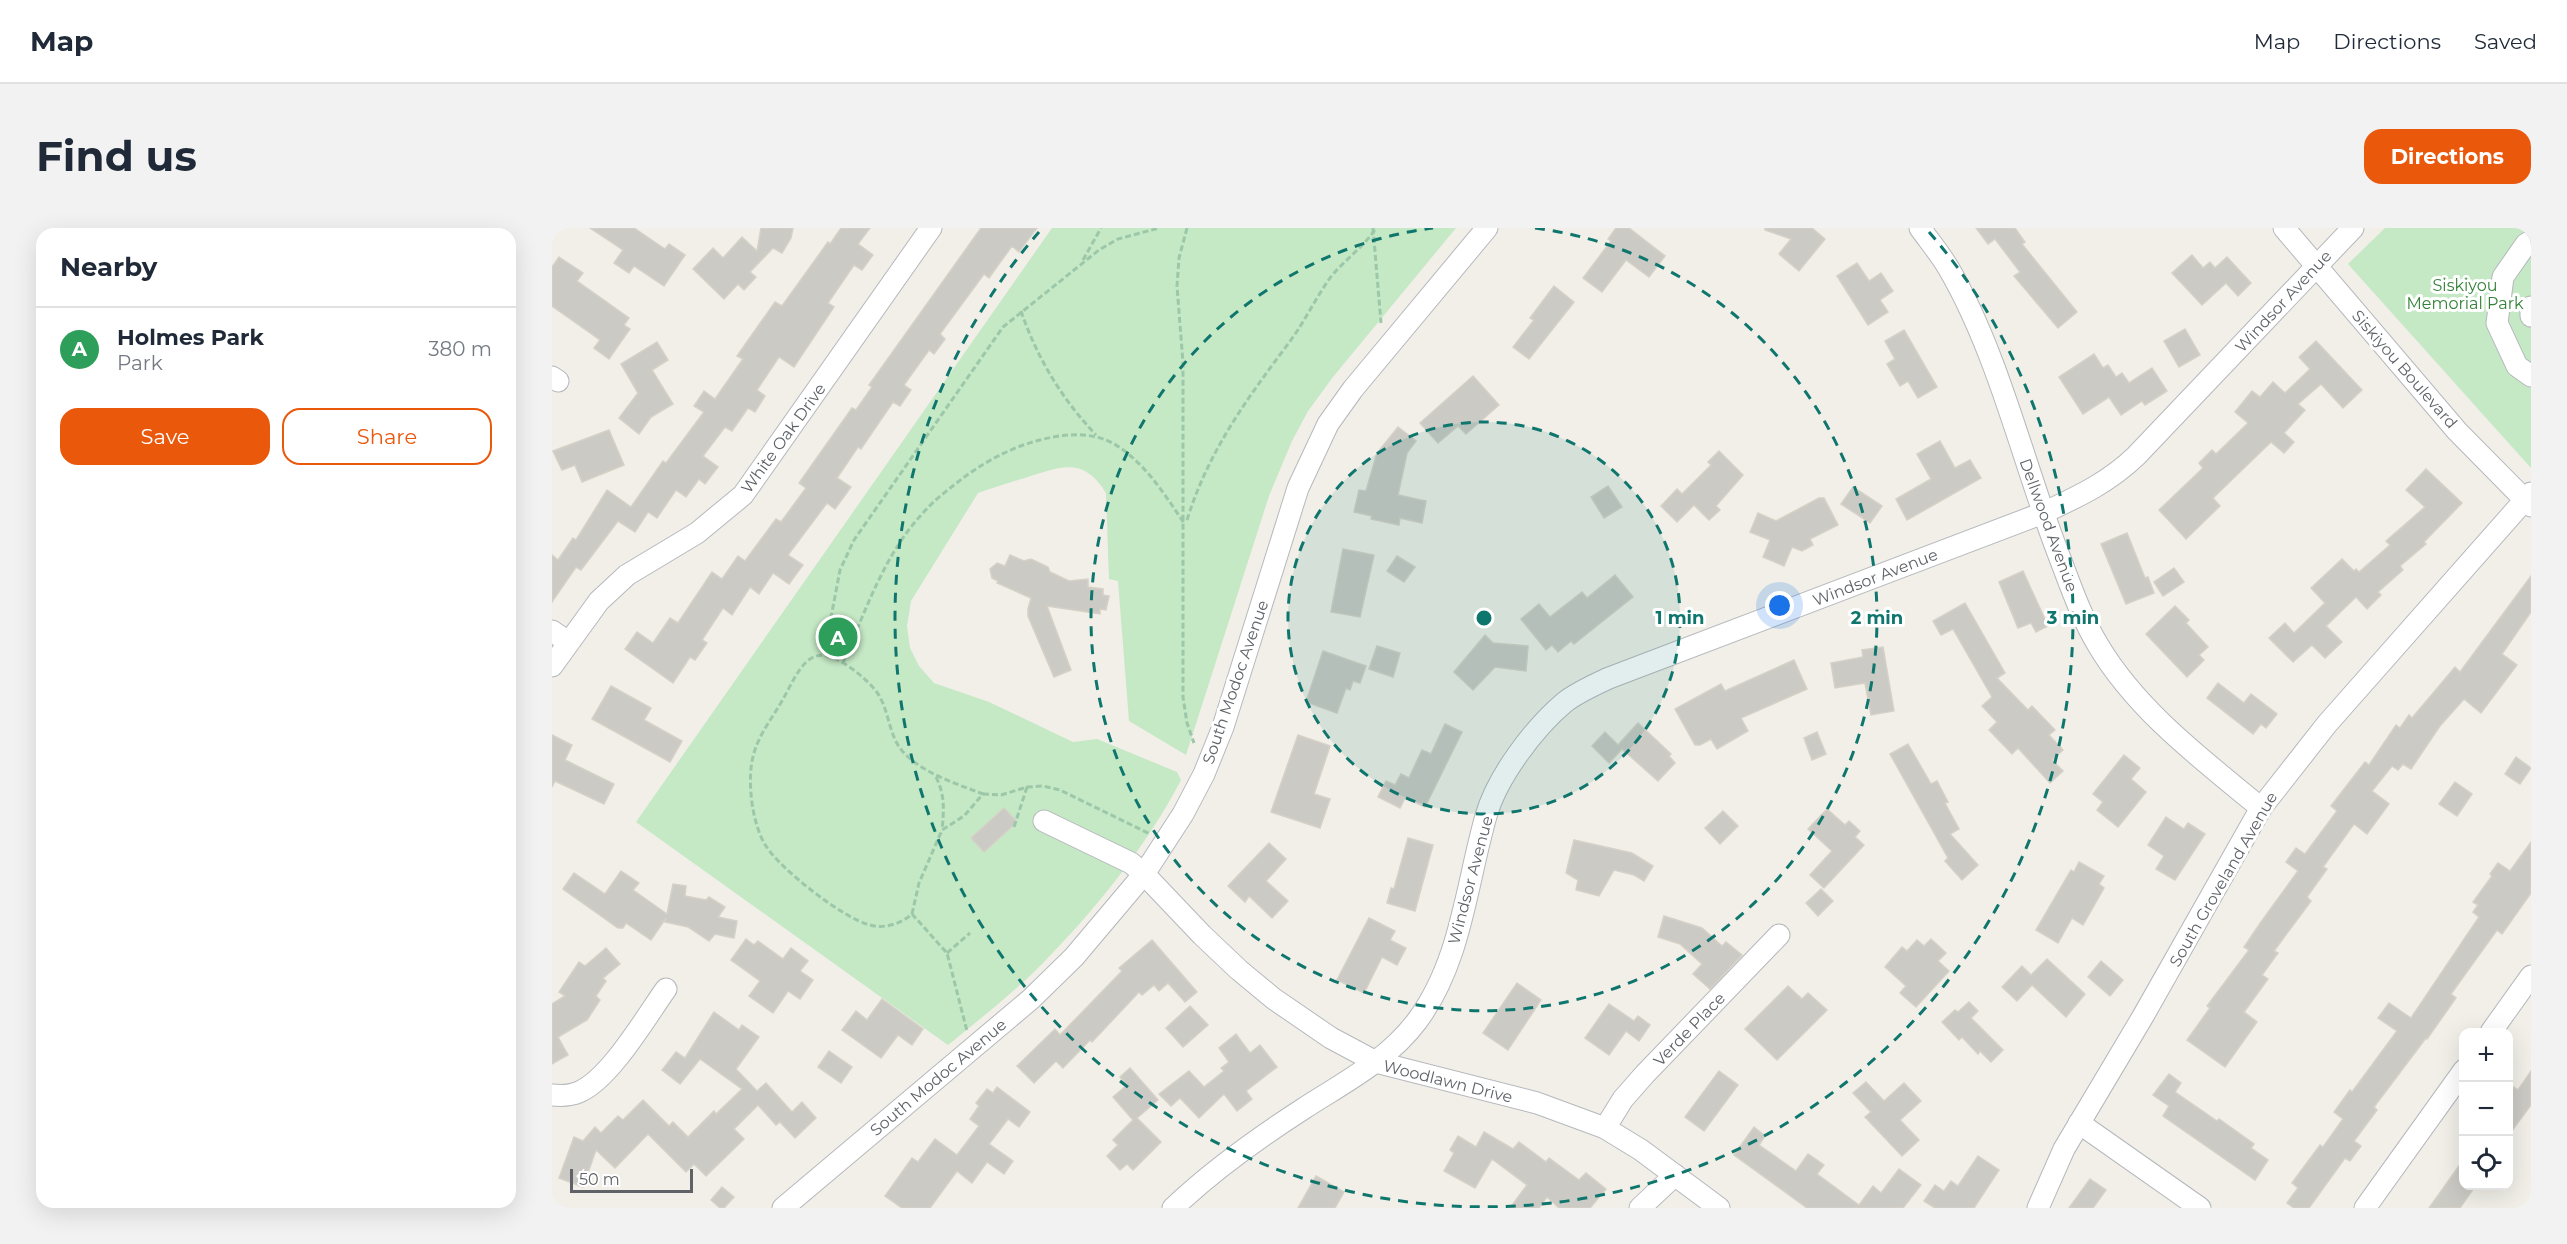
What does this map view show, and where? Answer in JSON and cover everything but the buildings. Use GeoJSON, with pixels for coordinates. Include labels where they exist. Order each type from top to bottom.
{"type":"FeatureCollection","features":[{"type":"Feature","properties":{"kind":"street","name":"White Oak Drive"},"geometry":{"type":"LineString","coordinates":[[552,666],[560,636],[627,575],[697,533],[743,495],[931,228]]}},
{"type":"Feature","properties":{"kind":"street","name":"South Modoc Avenue"},"geometry":{"type":"LineString","coordinates":[[783,1208],[1031,999],[1074,957],[1144,874],[1183,814],[1215,746],[1298,488],[1313,453],[1329,424],[1353,389],[1486,228]]}},
{"type":"Feature","properties":{"kind":"street","name":"Dellwood Avenue"},"geometry":{"type":"LineString","coordinates":[[1920,228],[1948,268],[1985,345],[2043,513],[2086,623],[2111,667],[2154,715],[2261,808]]}},
{"type":"Feature","properties":{"kind":"street","name":"Siskiyou Boulevard"},"geometry":{"type":"LineString","coordinates":[[2284,228],[2457,431],[2529,500]]}},
{"type":"Feature","properties":{"kind":"street","name":"Windsor Avenue"},"geometry":{"type":"LineString","coordinates":[[1173,1208],[1224,1165],[1376,1062],[1416,1022],[1440,983],[1458,931],[1486,814],[1499,786],[1514,760],[1551,715],[1567,701],[1609,678],[2043,513],[2089,492],[2117,474],[2315,265],[2353,228]]}},
{"type":"Feature","properties":{"kind":"street"},"geometry":{"type":"LineString","coordinates":[[2531,241],[2526,244],[2503,277],[2497,323],[2517,366],[2531,376]]}},
{"type":"Feature","properties":{"kind":"street"},"geometry":{"type":"LineString","coordinates":[[2531,307],[2531,316]]}},
{"type":"Feature","properties":{"kind":"street","name":"South Groveland Avenue"},"geometry":{"type":"LineString","coordinates":[[2038,1208],[2052,1174],[2079,1123],[2142,1018],[2261,808],[2327,724],[2529,500]]}},
{"type":"Feature","properties":{"kind":"street","name":"Woodlawn Drive"},"geometry":{"type":"LineString","coordinates":[[1044,821],[1131,863],[1202,935],[1274,999],[1331,1038],[1376,1062],[1538,1103],[1605,1128],[1641,1150],[1719,1208]]}},
{"type":"Feature","properties":{"kind":"street","name":"Verde Place"},"geometry":{"type":"LineString","coordinates":[[1605,1128],[1623,1099],[1645,1074],[1779,935]]}},
{"type":"Feature","properties":{"kind":"street"},"geometry":{"type":"LineString","coordinates":[[2494,1028],[2531,976]]}},
{"type":"Feature","properties":{"kind":"street"},"geometry":{"type":"LineString","coordinates":[[552,1095],[566,1096],[579,1092],[601,1076],[612,1065],[666,989]]}},
{"type":"Feature","properties":{"kind":"street"},"geometry":{"type":"LineString","coordinates":[[2365,1208],[2459,1076]]}},
{"type":"Feature","properties":{"kind":"street"},"geometry":{"type":"LineString","coordinates":[[2079,1123],[2200,1208]]}},
{"type":"Feature","properties":{"kind":"street"},"geometry":{"type":"LineString","coordinates":[[1640,1208],[1675,1175]]}},
{"type":"Feature","properties":{"kind":"path"},"geometry":{"type":"LineString","coordinates":[[1082,262],[1101,228]]}},
{"type":"Feature","properties":{"kind":"path"},"geometry":{"type":"LineString","coordinates":[[824,654],[840,570],[854,540],[987,347],[1003,327],[1082,262],[1118,239],[1160,228]]}},
{"type":"Feature","properties":{"kind":"path"},"geometry":{"type":"LineString","coordinates":[[1187,228],[1179,258],[1177,286],[1183,363],[1185,525],[1183,697],[1187,723],[1194,743]]}},
{"type":"Feature","properties":{"kind":"path"},"geometry":{"type":"LineString","coordinates":[[1374,228],[1381,323]]}},
{"type":"Feature","properties":{"kind":"path"},"geometry":{"type":"LineString","coordinates":[[1185,525],[1197,487],[1213,453],[1233,420],[1264,373],[1289,343],[1332,277],[1373,233]]}},
{"type":"Feature","properties":{"kind":"path"},"geometry":{"type":"LineString","coordinates":[[1021,311],[1029,335],[1048,372],[1064,398],[1097,436]]}},
{"type":"Feature","properties":{"kind":"path"},"geometry":{"type":"LineString","coordinates":[[843,663],[883,573],[921,514],[944,493],[984,464],[1028,443],[1078,434],[1097,436],[1117,445],[1136,459],[1185,525]]}},
{"type":"Feature","properties":{"kind":"path"},"geometry":{"type":"LineString","coordinates":[[935,775],[942,789],[945,808],[942,830],[919,883],[912,914],[904,921],[887,926],[871,926],[854,919],[786,870],[764,844],[758,826],[751,783],[751,763],[755,748],[803,665],[814,655],[824,654],[864,677],[877,692],[895,741],[906,755],[935,775],[983,794],[1001,795],[1027,787],[1043,786],[1060,790],[1151,835]]}},
{"type":"Feature","properties":{"kind":"path"},"geometry":{"type":"LineString","coordinates":[[1014,827],[1027,787]]}},
{"type":"Feature","properties":{"kind":"path"},"geometry":{"type":"LineString","coordinates":[[942,830],[964,816],[983,794]]}},
{"type":"Feature","properties":{"kind":"path"},"geometry":{"type":"LineString","coordinates":[[912,914],[948,953],[967,1034],[977,1045]]}},
{"type":"Feature","properties":{"kind":"path"},"geometry":{"type":"LineString","coordinates":[[948,953],[970,933]]}},
{"type":"Feature","properties":{"kind":"green space"},"geometry":{"type":"Polygon","coordinates":[[[1052,228],[1456,228],[1333,377],[1308,411],[1292,441],[1269,496],[1186,755],[1129,721],[1118,581],[1109,579],[1106,493],[1098,482],[1081,469],[1072,467],[1040,473],[978,493],[911,601],[907,626],[910,648],[919,666],[934,683],[989,702],[1073,742],[1097,739],[1177,772],[1181,780],[1136,853],[1081,922],[1031,975],[948,1045],[636,822],[1052,228]]]}},
{"type":"Feature","properties":{"kind":"green space","name":"Siskiyou Memorial Park"},"geometry":{"type":"Polygon","coordinates":[[[2385,228],[2531,228],[2531,468],[2348,264],[2385,228]]]}},
{"type":"Feature","properties":{"kind":"place","name":"Holmes Park"},"geometry":{"type":"Point","coordinates":[838,637]}}]}
